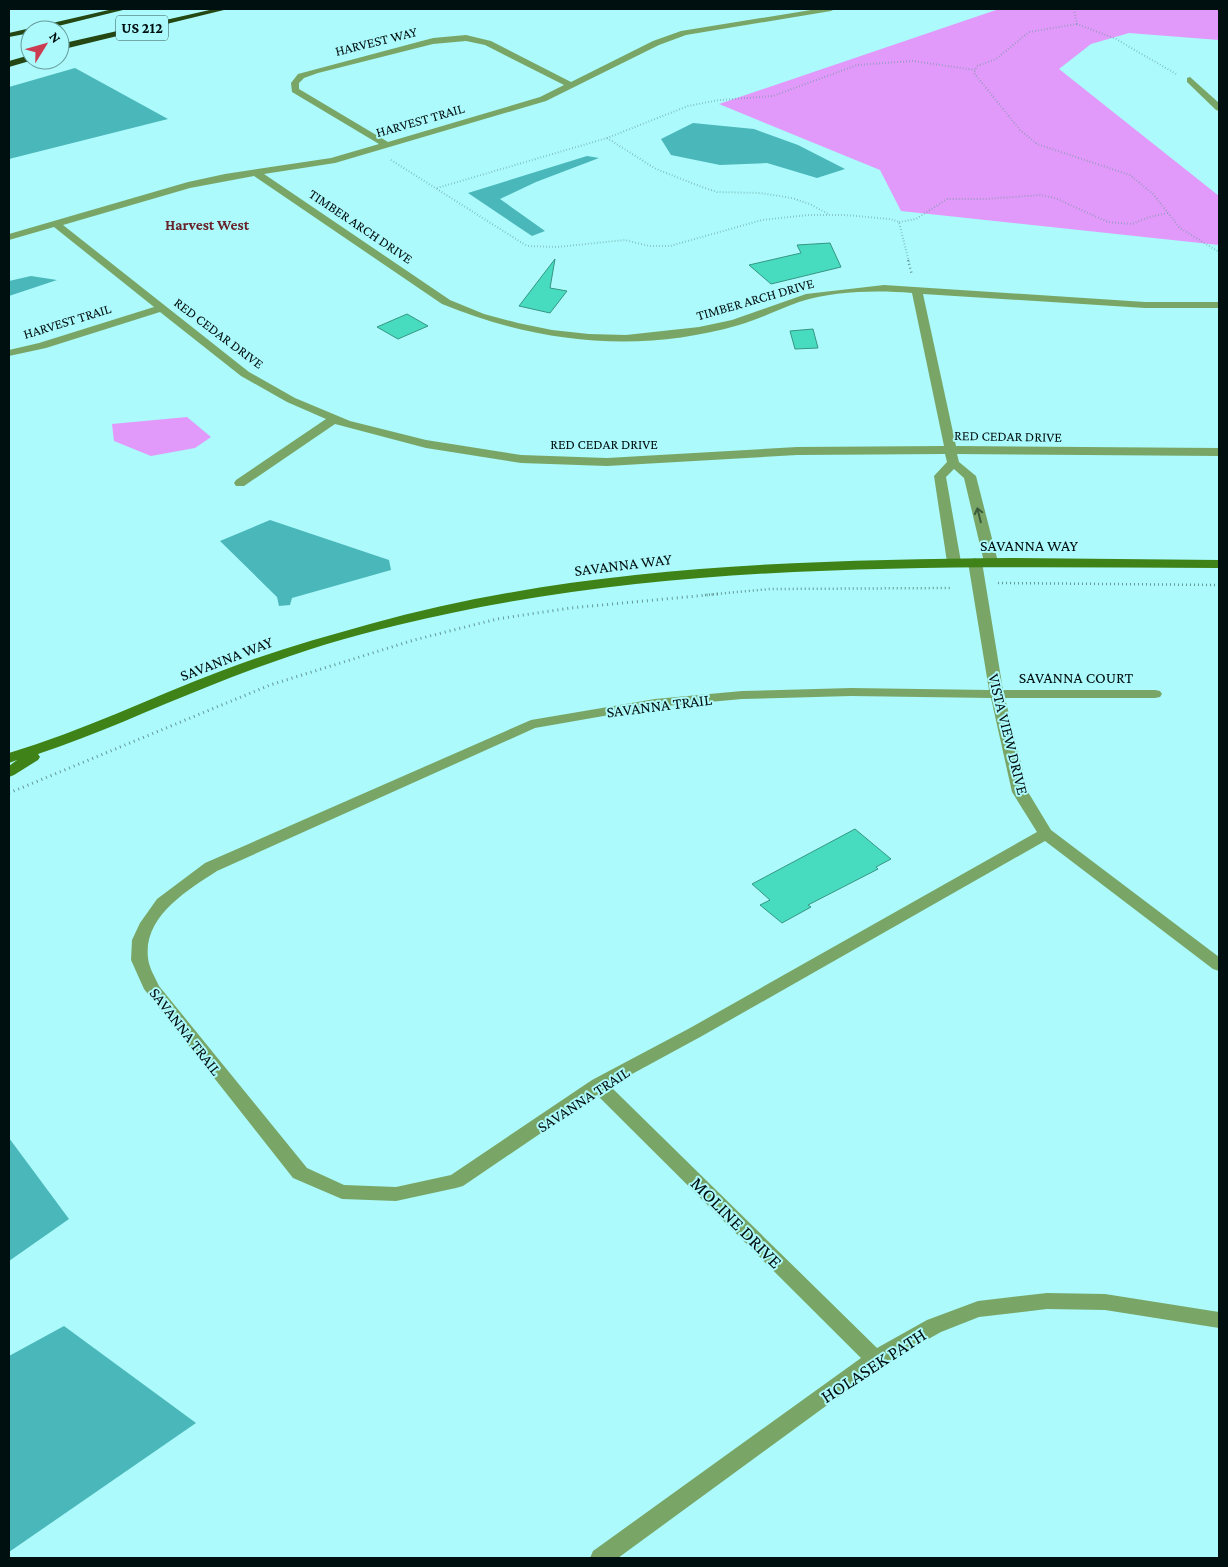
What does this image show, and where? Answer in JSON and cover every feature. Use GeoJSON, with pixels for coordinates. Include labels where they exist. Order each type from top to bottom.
{"type":"FeatureCollection","features":[{"type":"Feature","properties":{"kind":"highway","name":"US 212"},"geometry":{"type":"LineString","coordinates":[[9,34],[123,9]]}},
{"type":"Feature","properties":{"kind":"highway","name":"US 212"},"geometry":{"type":"LineString","coordinates":[[70,45],[224,9]]}},
{"type":"Feature","properties":{"kind":"street","name":"HARVEST TRAIL"},"geometry":{"type":"LineString","coordinates":[[9,236],[188,185],[255,172],[332,161],[543,99],[677,34],[703,28],[831,9]]}},
{"type":"Feature","properties":{"kind":"street","name":"HARVEST WAY"},"geometry":{"type":"LineString","coordinates":[[387,145],[295,90],[295,83],[301,76],[315,71],[433,41],[460,38],[488,43],[572,85]]}},
{"type":"Feature","properties":{"kind":"street"},"geometry":{"type":"LineString","coordinates":[[1190,80],[1219,108]]}},
{"type":"Feature","properties":{"kind":"street","name":"TIMBER ARCH DRIVE"},"geometry":{"type":"LineString","coordinates":[[255,172],[446,302],[477,316],[521,329],[578,338],[637,338],[686,333],[738,322],[804,297],[887,288],[1130,304],[1219,305]]}},
{"type":"Feature","properties":{"kind":"street","name":"RED CEDAR DRIVE"},"geometry":{"type":"LineString","coordinates":[[56,224],[245,374],[291,400],[346,424],[426,444],[520,459],[607,462],[797,452],[952,456],[1219,452]]}},
{"type":"Feature","properties":{"kind":"street"},"geometry":{"type":"LineString","coordinates":[[917,291],[952,456],[970,476],[991,562]]}},
{"type":"Feature","properties":{"kind":"street","name":"HARVEST TRAIL"},"geometry":{"type":"LineString","coordinates":[[9,353],[42,346],[162,308]]}},
{"type":"Feature","properties":{"kind":"street"},"geometry":{"type":"LineString","coordinates":[[240,483],[334,418]]}},
{"type":"Feature","properties":{"kind":"street"},"geometry":{"type":"LineString","coordinates":[[952,456],[940,476],[954,562]]}},
{"type":"Feature","properties":{"kind":"street","name":"SAVANNA WAY"},"geometry":{"type":"LineString","coordinates":[[9,758],[55,744],[229,674],[310,645],[396,621],[510,596],[624,580],[782,566],[954,562],[1219,564]]}},
{"type":"Feature","properties":{"kind":"street","name":"VISTA VIEW DRIVE"},"geometry":{"type":"LineString","coordinates":[[976,562],[997,694],[1020,792],[1046,834],[1219,966]]}},
{"type":"Feature","properties":{"kind":"street","name":"SAVANNA TRAIL"},"geometry":{"type":"LineString","coordinates":[[997,694],[851,692],[742,695],[655,703],[531,724],[212,867],[176,891],[147,920],[141,932],[139,958],[152,989],[300,1173],[342,1192],[396,1194],[456,1181],[598,1085],[696,1032],[1046,834]]}},
{"type":"Feature","properties":{"kind":"street","name":"SAVANNA COURT"},"geometry":{"type":"LineString","coordinates":[[997,694],[1156,694]]}},
{"type":"Feature","properties":{"kind":"street","name":"SAVANNA WAY"},"geometry":{"type":"LineString","coordinates":[[9,772],[55,744]]}},
{"type":"Feature","properties":{"kind":"street","name":"MOLINE DRIVE"},"geometry":{"type":"LineString","coordinates":[[598,1085],[875,1359]]}},
{"type":"Feature","properties":{"kind":"street","name":"HOLASEK PATH"},"geometry":{"type":"LineString","coordinates":[[601,1558],[875,1359],[934,1326],[978,1309],[1047,1301],[1105,1302],[1219,1320]]}},
{"type":"Feature","properties":{"kind":"path"},"geometry":{"type":"LineString","coordinates":[[1074,9],[1077,24]]}},
{"type":"Feature","properties":{"kind":"path"},"geometry":{"type":"LineString","coordinates":[[975,70],[977,66],[996,58],[1029,32],[1077,24],[1116,39],[1167,69],[1190,80]]}},
{"type":"Feature","properties":{"kind":"path"},"geometry":{"type":"LineString","coordinates":[[437,188],[607,138],[688,106],[719,100],[773,96],[857,65],[912,61],[975,70]]}},
{"type":"Feature","properties":{"kind":"path"},"geometry":{"type":"LineString","coordinates":[[975,70],[974,72],[1020,130],[1037,144],[1130,175],[1153,194],[1180,228],[1219,252]]}},
{"type":"Feature","properties":{"kind":"path"},"geometry":{"type":"LineString","coordinates":[[607,138],[656,169],[678,176],[702,188],[717,192],[760,193],[792,198],[812,204],[828,215]]}},
{"type":"Feature","properties":{"kind":"path"},"geometry":{"type":"LineString","coordinates":[[374,149],[527,246],[556,247],[625,240],[649,246],[670,246],[762,220],[828,215],[880,218],[899,222],[916,219],[947,199],[985,199],[1040,195],[1055,198],[1108,222],[1132,224],[1149,217],[1168,213]]}},
{"type":"Feature","properties":{"kind":"path"},"geometry":{"type":"LineString","coordinates":[[899,222],[913,282],[917,291]]}},
{"type":"Feature","properties":{"kind":"path"},"geometry":{"type":"LineString","coordinates":[[997,583],[1219,585]]}},
{"type":"Feature","properties":{"kind":"path"},"geometry":{"type":"LineString","coordinates":[[9,793],[270,685],[414,640],[497,619],[570,608],[770,589],[952,588]]}},
{"type":"Feature","properties":{"kind":"shaded area"},"geometry":{"type":"Polygon","coordinates":[[[999,9],[1219,9],[1219,40],[1129,33],[1091,44],[1059,69],[1219,196],[1219,245],[901,211],[880,170],[719,104],[999,9]]]}},
{"type":"Feature","properties":{"kind":"shaded area"},"geometry":{"type":"Polygon","coordinates":[[[187,417],[211,437],[195,448],[151,456],[114,441],[112,424],[187,417]]]}},
{"type":"Feature","properties":{"kind":"water"},"geometry":{"type":"Polygon","coordinates":[[[75,68],[168,119],[9,159],[9,87],[75,68]]]}},
{"type":"Feature","properties":{"kind":"water"},"geometry":{"type":"Polygon","coordinates":[[[693,123],[754,129],[798,145],[845,169],[817,178],[767,163],[720,165],[671,155],[661,139],[693,123]]]}},
{"type":"Feature","properties":{"kind":"water"},"geometry":{"type":"Polygon","coordinates":[[[587,156],[599,158],[536,182],[500,199],[545,231],[532,236],[468,193],[587,156]]]}},
{"type":"Feature","properties":{"kind":"water"},"geometry":{"type":"Polygon","coordinates":[[[31,276],[57,280],[9,296],[9,281],[31,276]]]}},
{"type":"Feature","properties":{"kind":"water"},"geometry":{"type":"Polygon","coordinates":[[[270,520],[389,560],[391,570],[292,598],[290,605],[279,606],[277,597],[220,541],[270,520]]]}},
{"type":"Feature","properties":{"kind":"water"},"geometry":{"type":"Polygon","coordinates":[[[9,1138],[69,1219],[9,1261],[9,1138]]]}},
{"type":"Feature","properties":{"kind":"water"},"geometry":{"type":"Polygon","coordinates":[[[64,1326],[196,1423],[9,1552],[9,1356],[64,1326]]]}},
{"type":"Feature","properties":{"kind":"building"},"geometry":{"type":"Polygon","coordinates":[[[830,243],[841,267],[771,284],[749,265],[801,253],[797,245],[830,243]]]}},
{"type":"Feature","properties":{"kind":"building"},"geometry":{"type":"Polygon","coordinates":[[[555,259],[550,288],[567,291],[550,313],[519,306],[555,259]]]}},
{"type":"Feature","properties":{"kind":"building"},"geometry":{"type":"Polygon","coordinates":[[[407,314],[428,326],[398,339],[377,327],[407,314]]]}},
{"type":"Feature","properties":{"kind":"building"},"geometry":{"type":"Polygon","coordinates":[[[813,329],[818,348],[795,349],[790,331],[813,329]]]}},
{"type":"Feature","properties":{"kind":"building"},"geometry":{"type":"Polygon","coordinates":[[[855,829],[891,859],[876,867],[878,869],[808,905],[811,907],[782,923],[760,905],[770,900],[752,884],[855,829]]]}},
{"type":"Feature","properties":{"kind":"district","name":"Harvest West"},"geometry":{"type":"Point","coordinates":[207,225]}}]}
